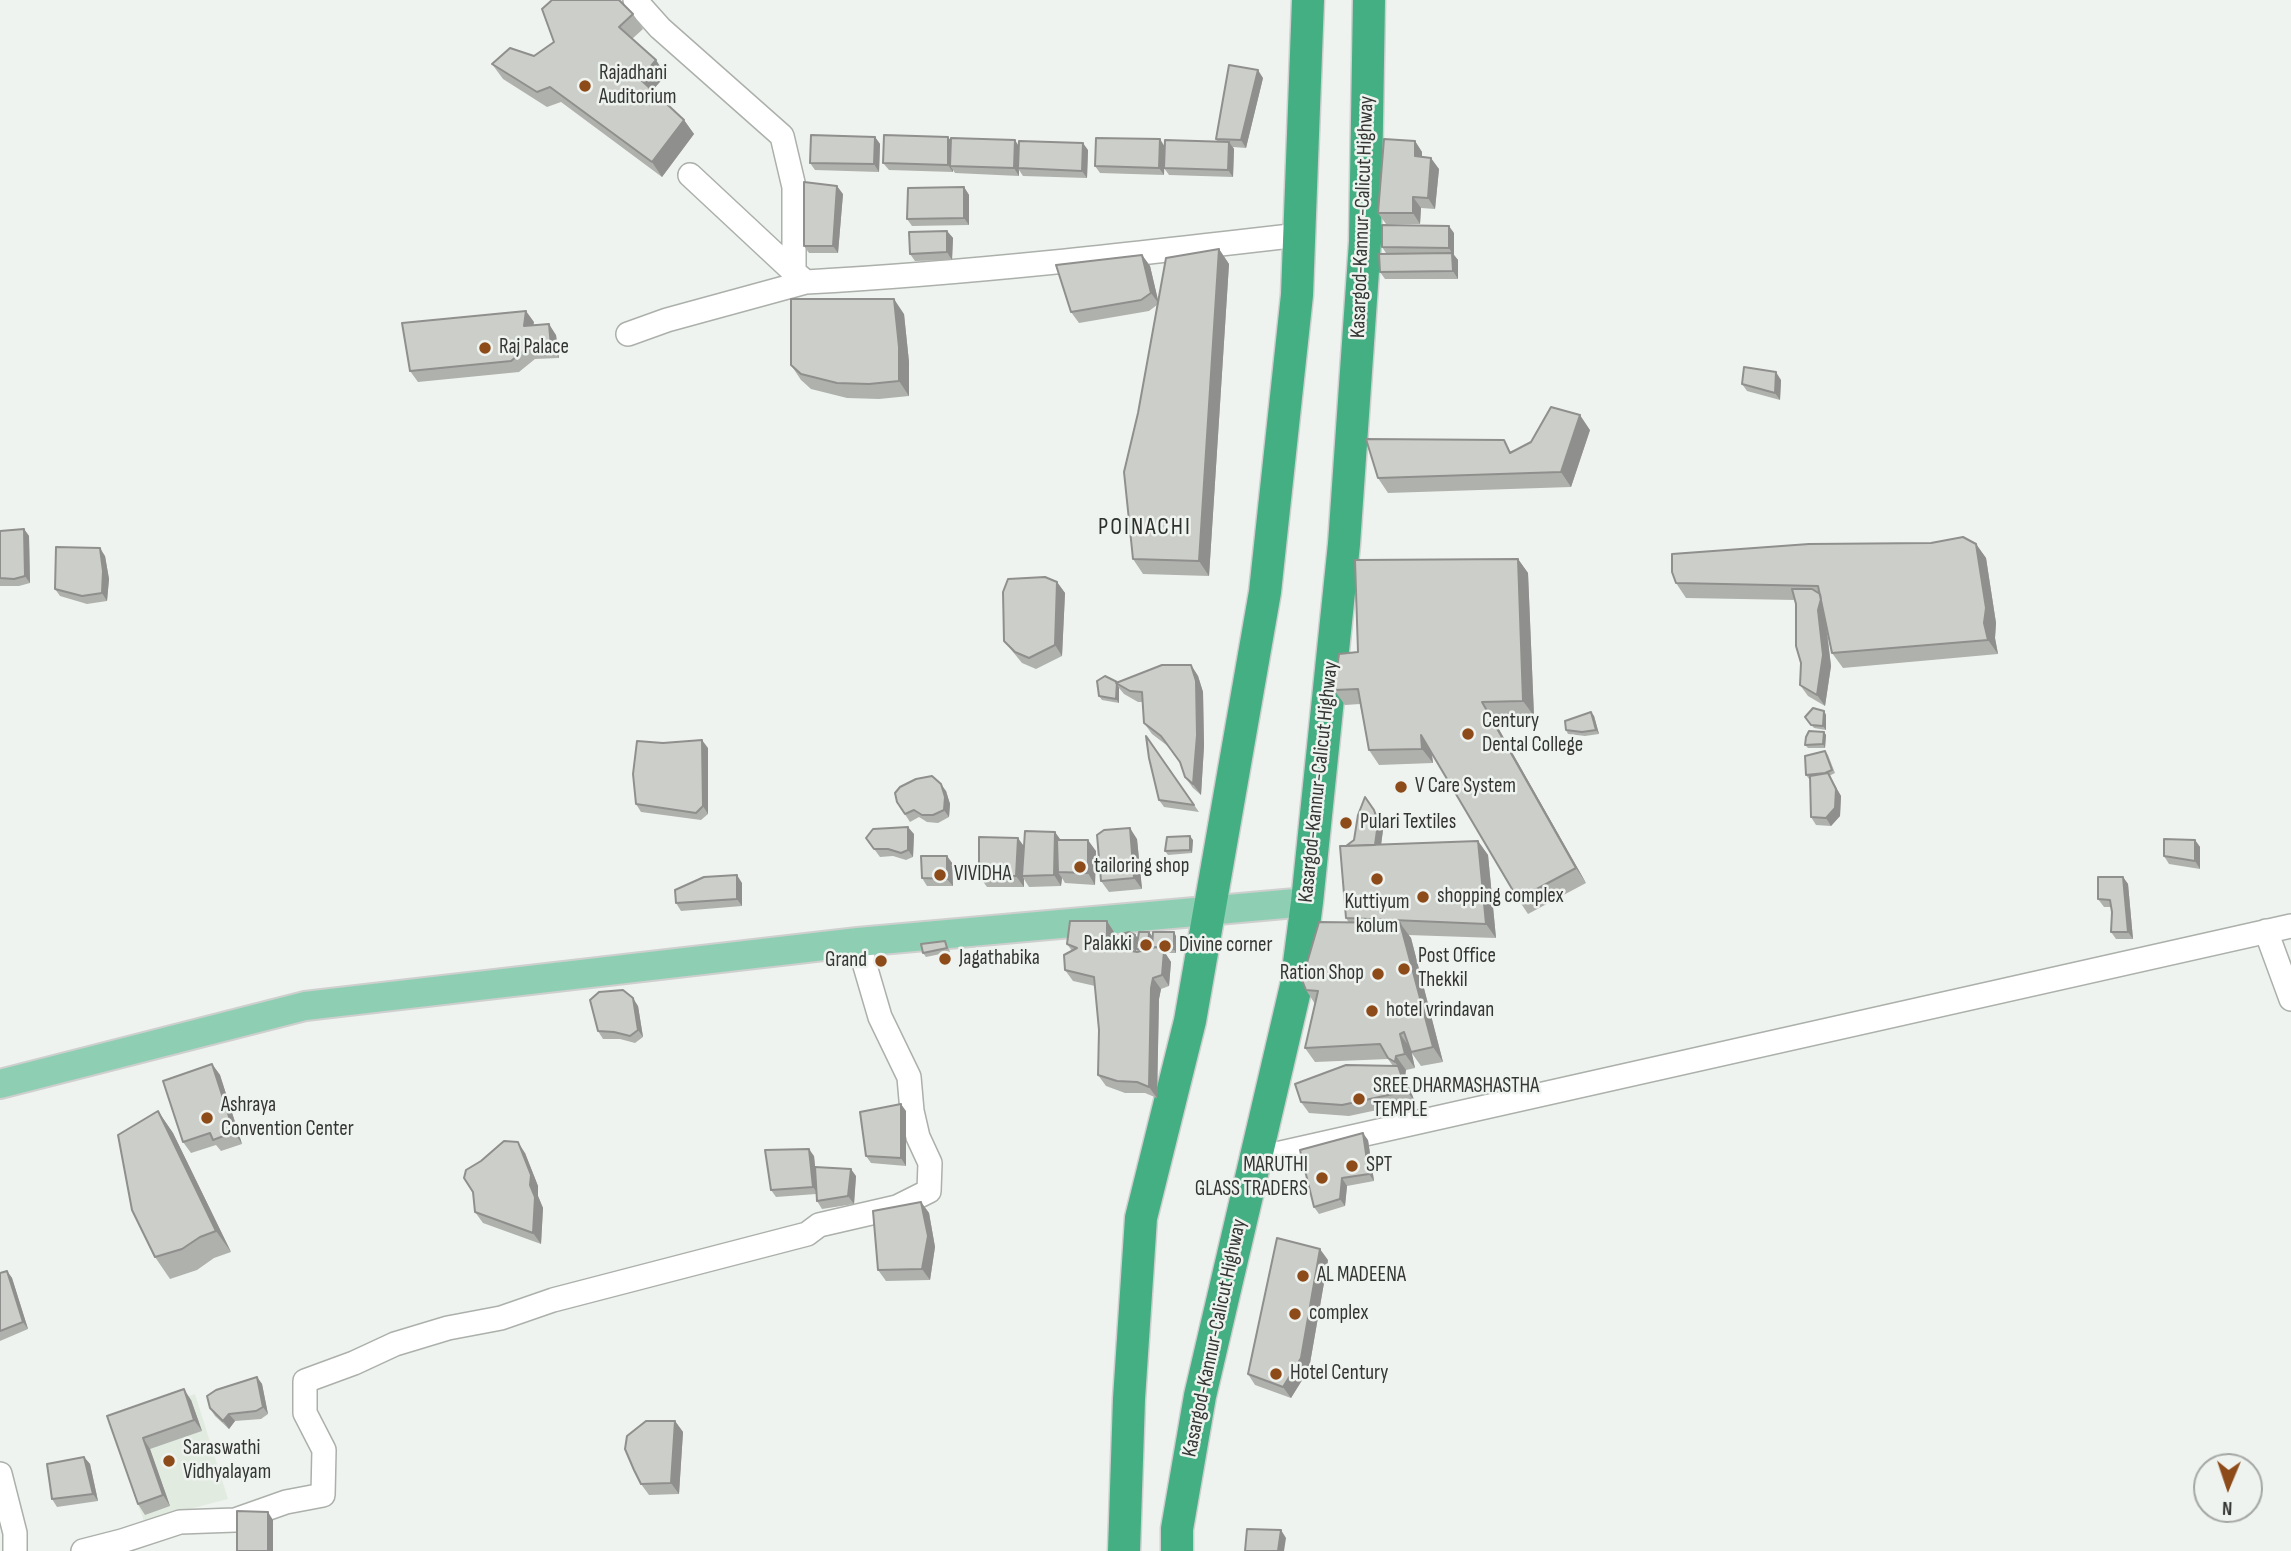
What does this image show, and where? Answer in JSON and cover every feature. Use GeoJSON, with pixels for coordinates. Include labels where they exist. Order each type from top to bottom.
{"type":"FeatureCollection","features":[{"type":"Feature","properties":{"kind":"highway"},"geometry":{"type":"LineString","coordinates":[[1124,1551],[1129,1399],[1141,1218],[1190,1021],[1265,592],[1297,295],[1308,0]]}},
{"type":"Feature","properties":{"kind":"highway","name":"Kasargod-Kannur-Calicut Highway"},"geometry":{"type":"LineString","coordinates":[[1177,1551],[1177,1529],[1200,1396],[1296,986],[1307,902],[1344,544],[1365,242],[1369,0]]}},
{"type":"Feature","properties":{"kind":"main road"},"geometry":{"type":"LineString","coordinates":[[0,1084],[305,1006],[858,942],[1307,902]]}},
{"type":"Feature","properties":{"kind":"street"},"geometry":{"type":"LineString","coordinates":[[635,0],[660,28],[782,136],[793,187],[800,277]]}},
{"type":"Feature","properties":{"kind":"street"},"geometry":{"type":"LineString","coordinates":[[690,175],[800,277]]}},
{"type":"Feature","properties":{"kind":"street"},"geometry":{"type":"LineString","coordinates":[[628,334],[800,277],[938,274],[1300,235]]}},
{"type":"Feature","properties":{"kind":"street"},"geometry":{"type":"LineString","coordinates":[[1254,1159],[2291,926]]}},
{"type":"Feature","properties":{"kind":"street"},"geometry":{"type":"LineString","coordinates":[[2266,931],[2291,999]]}},
{"type":"Feature","properties":{"kind":"street"},"geometry":{"type":"LineString","coordinates":[[83,1551],[180,1522],[235,1520],[286,1502],[323,1495],[324,1450],[305,1413],[305,1381],[395,1344],[448,1328],[501,1318],[553,1300],[807,1234],[819,1225],[897,1207],[929,1191],[930,1163],[918,1136],[912,1111],[909,1077],[880,1017],[858,942]]}},
{"type":"Feature","properties":{"kind":"street"},"geometry":{"type":"LineString","coordinates":[[0,1474],[15,1533],[15,1551]]}},
{"type":"Feature","properties":{"kind":"shaded area","name":"Saraswathi Vidhyalayam"},"geometry":{"type":"Polygon","coordinates":[[[195,1394],[228,1499],[144,1521],[108,1423],[195,1394]]]}},
{"type":"Feature","properties":{"kind":"building","name":"Rajadhani Auditorium"},"geometry":{"type":"Polygon","coordinates":[[[552,0],[619,0],[633,14],[619,27],[656,60],[640,79],[684,120],[652,162],[550,87],[537,92],[492,64],[510,48],[534,56],[554,42],[542,9],[552,0]]]}},
{"type":"Feature","properties":{"kind":"building"},"geometry":{"type":"Polygon","coordinates":[[[1229,65],[1258,70],[1241,140],[1216,139],[1229,65]]]}},
{"type":"Feature","properties":{"kind":"building"},"geometry":{"type":"Polygon","coordinates":[[[811,135],[875,137],[874,164],[810,163],[811,135]]]}},
{"type":"Feature","properties":{"kind":"building"},"geometry":{"type":"Polygon","coordinates":[[[884,135],[948,137],[948,165],[883,163],[884,135]]]}},
{"type":"Feature","properties":{"kind":"building"},"geometry":{"type":"Polygon","coordinates":[[[951,138],[1015,140],[1014,168],[950,166],[951,138]]]}},
{"type":"Feature","properties":{"kind":"building"},"geometry":{"type":"Polygon","coordinates":[[[1096,138],[1160,139],[1159,168],[1095,166],[1096,138]]]}},
{"type":"Feature","properties":{"kind":"building"},"geometry":{"type":"Polygon","coordinates":[[[1384,139],[1415,141],[1415,156],[1431,158],[1428,198],[1413,197],[1413,213],[1378,213],[1384,139]]]}},
{"type":"Feature","properties":{"kind":"building"},"geometry":{"type":"Polygon","coordinates":[[[1165,140],[1229,142],[1228,170],[1164,168],[1165,140]]]}},
{"type":"Feature","properties":{"kind":"building"},"geometry":{"type":"Polygon","coordinates":[[[1019,141],[1083,143],[1082,171],[1018,168],[1019,141]]]}},
{"type":"Feature","properties":{"kind":"building"},"geometry":{"type":"Polygon","coordinates":[[[804,182],[837,186],[833,246],[804,246],[804,182]]]}},
{"type":"Feature","properties":{"kind":"building"},"geometry":{"type":"Polygon","coordinates":[[[964,187],[964,218],[907,219],[908,188],[964,187]]]}},
{"type":"Feature","properties":{"kind":"building"},"geometry":{"type":"Polygon","coordinates":[[[1382,225],[1449,226],[1449,248],[1382,247],[1382,225]]]}},
{"type":"Feature","properties":{"kind":"building"},"geometry":{"type":"Polygon","coordinates":[[[947,231],[947,252],[910,254],[909,232],[947,231]]]}},
{"type":"Feature","properties":{"kind":"building"},"geometry":{"type":"Polygon","coordinates":[[[1219,249],[1199,561],[1133,559],[1124,472],[1138,413],[1166,258],[1219,249]]]}},
{"type":"Feature","properties":{"kind":"building"},"geometry":{"type":"Polygon","coordinates":[[[1452,253],[1453,271],[1380,272],[1379,254],[1452,253]]]}},
{"type":"Feature","properties":{"kind":"building"},"geometry":{"type":"Polygon","coordinates":[[[1142,255],[1151,293],[1141,300],[1071,312],[1056,265],[1142,255]]]}},
{"type":"Feature","properties":{"kind":"building"},"geometry":{"type":"Polygon","coordinates":[[[791,299],[894,299],[899,381],[837,383],[801,374],[791,365],[791,299]]]}},
{"type":"Feature","properties":{"kind":"building","name":"Raj Palace"},"geometry":{"type":"Polygon","coordinates":[[[526,311],[524,326],[549,324],[551,347],[527,348],[511,361],[410,371],[402,323],[526,311]]]}},
{"type":"Feature","properties":{"kind":"building"},"geometry":{"type":"Polygon","coordinates":[[[1744,367],[1776,372],[1775,393],[1742,384],[1744,367]]]}},
{"type":"Feature","properties":{"kind":"building"},"geometry":{"type":"Polygon","coordinates":[[[1551,407],[1580,415],[1561,472],[1378,478],[1366,439],[1504,440],[1510,453],[1531,442],[1551,407]]]}},
{"type":"Feature","properties":{"kind":"building"},"geometry":{"type":"Polygon","coordinates":[[[24,529],[25,576],[14,579],[0,578],[0,531],[24,529]]]}},
{"type":"Feature","properties":{"kind":"building"},"geometry":{"type":"Polygon","coordinates":[[[1963,537],[1976,544],[1988,640],[1832,653],[1818,586],[1676,583],[1672,572],[1672,554],[1809,544],[1931,543],[1963,537]]]}},
{"type":"Feature","properties":{"kind":"building"},"geometry":{"type":"Polygon","coordinates":[[[56,547],[100,548],[102,593],[82,596],[55,589],[56,547]]]}},
{"type":"Feature","properties":{"kind":"building"},"geometry":{"type":"Polygon","coordinates":[[[1518,559],[1523,701],[1482,702],[1576,868],[1518,899],[1421,735],[1422,749],[1369,750],[1358,689],[1334,690],[1339,654],[1358,652],[1355,560],[1518,559]]]}},
{"type":"Feature","properties":{"kind":"building"},"geometry":{"type":"Polygon","coordinates":[[[1045,577],[1057,582],[1055,645],[1029,658],[1015,652],[1004,641],[1003,592],[1008,579],[1045,577]]]}},
{"type":"Feature","properties":{"kind":"building"},"geometry":{"type":"Polygon","coordinates":[[[1792,589],[1812,589],[1820,594],[1818,610],[1823,655],[1817,695],[1800,685],[1801,663],[1796,646],[1796,604],[1792,589]]]}},
{"type":"Feature","properties":{"kind":"building"},"geometry":{"type":"Polygon","coordinates":[[[1162,665],[1191,665],[1196,681],[1197,735],[1193,784],[1185,777],[1180,762],[1161,736],[1144,723],[1142,692],[1130,691],[1116,683],[1162,665]]]}},
{"type":"Feature","properties":{"kind":"building"},"geometry":{"type":"Polygon","coordinates":[[[1105,676],[1117,682],[1116,699],[1099,696],[1097,681],[1105,676]]]}},
{"type":"Feature","properties":{"kind":"building"},"geometry":{"type":"Polygon","coordinates":[[[1813,708],[1824,711],[1823,726],[1811,725],[1805,717],[1813,708]]]}},
{"type":"Feature","properties":{"kind":"building"},"geometry":{"type":"Polygon","coordinates":[[[1591,712],[1596,730],[1566,730],[1565,721],[1591,712]]]}},
{"type":"Feature","properties":{"kind":"building"},"geometry":{"type":"Polygon","coordinates":[[[1809,731],[1824,732],[1823,744],[1805,745],[1809,731]]]}},
{"type":"Feature","properties":{"kind":"building"},"geometry":{"type":"Polygon","coordinates":[[[1146,736],[1194,805],[1159,800],[1146,736]]]}},
{"type":"Feature","properties":{"kind":"building"},"geometry":{"type":"Polygon","coordinates":[[[702,740],[703,806],[696,813],[636,804],[633,774],[637,741],[663,743],[702,740]]]}},
{"type":"Feature","properties":{"kind":"building"},"geometry":{"type":"Polygon","coordinates":[[[1825,751],[1832,770],[1806,775],[1805,756],[1825,751]]]}},
{"type":"Feature","properties":{"kind":"building"},"geometry":{"type":"Polygon","coordinates":[[[1828,773],[1836,789],[1835,808],[1826,818],[1811,817],[1810,776],[1828,773]]]}},
{"type":"Feature","properties":{"kind":"building"},"geometry":{"type":"Polygon","coordinates":[[[932,776],[941,784],[945,797],[944,810],[933,815],[922,815],[914,810],[905,814],[895,793],[900,787],[916,779],[932,776]]]}},
{"type":"Feature","properties":{"kind":"building"},"geometry":{"type":"Polygon","coordinates":[[[1365,797],[1374,810],[1378,823],[1375,845],[1346,846],[1354,840],[1358,815],[1365,797]]]}},
{"type":"Feature","properties":{"kind":"building"},"geometry":{"type":"Polygon","coordinates":[[[908,827],[908,850],[901,853],[874,849],[866,838],[873,829],[908,827]]]}},
{"type":"Feature","properties":{"kind":"building"},"geometry":{"type":"Polygon","coordinates":[[[1130,828],[1134,878],[1101,881],[1097,835],[1104,830],[1130,828]]]}},
{"type":"Feature","properties":{"kind":"building"},"geometry":{"type":"Polygon","coordinates":[[[1025,831],[1055,832],[1054,875],[1022,876],[1025,831]]]}},
{"type":"Feature","properties":{"kind":"building"},"geometry":{"type":"Polygon","coordinates":[[[1190,836],[1190,850],[1165,851],[1167,837],[1190,836]]]}},
{"type":"Feature","properties":{"kind":"building"},"geometry":{"type":"Polygon","coordinates":[[[979,837],[1018,838],[1016,876],[979,876],[979,837]]]}},
{"type":"Feature","properties":{"kind":"building"},"geometry":{"type":"Polygon","coordinates":[[[2164,839],[2195,840],[2195,861],[2164,856],[2164,839]]]}},
{"type":"Feature","properties":{"kind":"building"},"geometry":{"type":"Polygon","coordinates":[[[1057,840],[1088,840],[1088,873],[1058,872],[1057,840]]]}},
{"type":"Feature","properties":{"kind":"building","name":"shopping complex"},"geometry":{"type":"Polygon","coordinates":[[[1478,841],[1486,924],[1346,918],[1340,846],[1478,841]]]}},
{"type":"Feature","properties":{"kind":"building"},"geometry":{"type":"Polygon","coordinates":[[[921,856],[947,856],[947,879],[922,878],[921,856]]]}},
{"type":"Feature","properties":{"kind":"building"},"geometry":{"type":"Polygon","coordinates":[[[737,875],[737,899],[676,903],[675,890],[704,877],[737,875]]]}},
{"type":"Feature","properties":{"kind":"building"},"geometry":{"type":"Polygon","coordinates":[[[2098,877],[2123,877],[2128,932],[2111,932],[2110,900],[2098,899],[2098,877]]]}},
{"type":"Feature","properties":{"kind":"building"},"geometry":{"type":"Polygon","coordinates":[[[1070,921],[1107,921],[1107,946],[1137,952],[1156,947],[1164,951],[1162,975],[1153,978],[1151,988],[1149,1087],[1137,1082],[1117,1081],[1098,1075],[1099,1030],[1094,977],[1065,970],[1064,955],[1077,948],[1067,944],[1070,921]]]}},
{"type":"Feature","properties":{"kind":"building"},"geometry":{"type":"Polygon","coordinates":[[[1319,922],[1400,923],[1433,1047],[1411,1052],[1404,1032],[1400,1034],[1405,1054],[1396,1056],[1395,1062],[1388,1058],[1380,1044],[1305,1048],[1318,991],[1306,990],[1302,980],[1319,922]]]}},
{"type":"Feature","properties":{"kind":"building"},"geometry":{"type":"Polygon","coordinates":[[[1129,932],[1135,935],[1133,948],[1121,946],[1122,934],[1129,932]]]}},
{"type":"Feature","properties":{"kind":"building"},"geometry":{"type":"Polygon","coordinates":[[[1139,932],[1149,932],[1148,949],[1136,949],[1139,932]]]}},
{"type":"Feature","properties":{"kind":"building","name":"Divine corner"},"geometry":{"type":"Polygon","coordinates":[[[1153,932],[1174,932],[1174,949],[1152,948],[1153,932]]]}},
{"type":"Feature","properties":{"kind":"building"},"geometry":{"type":"Polygon","coordinates":[[[945,941],[947,948],[923,953],[921,944],[945,941]]]}},
{"type":"Feature","properties":{"kind":"building"},"geometry":{"type":"Polygon","coordinates":[[[623,990],[633,998],[638,1030],[630,1036],[598,1031],[590,1000],[599,992],[623,990]]]}},
{"type":"Feature","properties":{"kind":"building","name":"Ashraya Convention Center"},"geometry":{"type":"Polygon","coordinates":[[[212,1064],[234,1132],[213,1140],[210,1133],[183,1142],[163,1081],[212,1064]]]}},
{"type":"Feature","properties":{"kind":"building"},"geometry":{"type":"Polygon","coordinates":[[[1346,1065],[1398,1066],[1407,1091],[1342,1105],[1301,1102],[1295,1084],[1346,1065]]]}},
{"type":"Feature","properties":{"kind":"building"},"geometry":{"type":"Polygon","coordinates":[[[901,1104],[901,1158],[866,1156],[860,1112],[901,1104]]]}},
{"type":"Feature","properties":{"kind":"building"},"geometry":{"type":"Polygon","coordinates":[[[158,1111],[216,1231],[200,1237],[182,1249],[155,1257],[132,1210],[118,1135],[158,1111]]]}},
{"type":"Feature","properties":{"kind":"building"},"geometry":{"type":"Polygon","coordinates":[[[1363,1133],[1369,1174],[1342,1178],[1340,1199],[1314,1207],[1300,1150],[1363,1133]]]}},
{"type":"Feature","properties":{"kind":"building"},"geometry":{"type":"Polygon","coordinates":[[[504,1141],[518,1142],[531,1175],[530,1185],[535,1197],[533,1233],[475,1212],[473,1192],[464,1178],[466,1170],[504,1141]]]}},
{"type":"Feature","properties":{"kind":"building"},"geometry":{"type":"Polygon","coordinates":[[[809,1149],[813,1187],[771,1190],[765,1150],[809,1149]]]}},
{"type":"Feature","properties":{"kind":"building"},"geometry":{"type":"Polygon","coordinates":[[[815,1167],[851,1169],[848,1196],[817,1201],[815,1167]]]}},
{"type":"Feature","properties":{"kind":"building"},"geometry":{"type":"Polygon","coordinates":[[[921,1202],[928,1236],[922,1269],[878,1270],[873,1211],[921,1202]]]}},
{"type":"Feature","properties":{"kind":"building","name":"complex"},"geometry":{"type":"Polygon","coordinates":[[[1277,1238],[1320,1249],[1301,1358],[1283,1387],[1248,1374],[1277,1238]]]}},
{"type":"Feature","properties":{"kind":"building"},"geometry":{"type":"Polygon","coordinates":[[[7,1271],[23,1322],[0,1331],[0,1273],[7,1271]]]}},
{"type":"Feature","properties":{"kind":"building"},"geometry":{"type":"Polygon","coordinates":[[[257,1377],[263,1407],[256,1411],[229,1414],[223,1421],[210,1408],[207,1396],[216,1390],[257,1377]]]}},
{"type":"Feature","properties":{"kind":"building","name":"Saraswathi Vidhyalayam"},"geometry":{"type":"Polygon","coordinates":[[[184,1389],[194,1420],[143,1438],[163,1495],[138,1504],[107,1416],[184,1389]]]}},
{"type":"Feature","properties":{"kind":"building"},"geometry":{"type":"Polygon","coordinates":[[[646,1421],[675,1421],[671,1483],[641,1484],[625,1449],[627,1436],[646,1421]]]}},
{"type":"Feature","properties":{"kind":"building"},"geometry":{"type":"Polygon","coordinates":[[[84,1457],[93,1494],[52,1499],[47,1464],[84,1457]]]}},
{"type":"Feature","properties":{"kind":"building"},"geometry":{"type":"Polygon","coordinates":[[[237,1511],[268,1512],[268,1551],[237,1551],[237,1511]]]}},
{"type":"Feature","properties":{"kind":"building"},"geometry":{"type":"Polygon","coordinates":[[[1247,1529],[1281,1530],[1278,1551],[1245,1551],[1247,1529]]]}},
{"type":"Feature","properties":{"kind":"place","name":"Rajadhani Auditorium"},"geometry":{"type":"Point","coordinates":[585,86]}},
{"type":"Feature","properties":{"kind":"place","name":"Raj Palace"},"geometry":{"type":"Point","coordinates":[485,348]}},
{"type":"Feature","properties":{"kind":"place","name":"Century Dental College"},"geometry":{"type":"Point","coordinates":[1468,734]}},
{"type":"Feature","properties":{"kind":"place","name":"V Care System"},"geometry":{"type":"Point","coordinates":[1401,787]}},
{"type":"Feature","properties":{"kind":"place","name":"Pulari Textiles"},"geometry":{"type":"Point","coordinates":[1346,823]}},
{"type":"Feature","properties":{"kind":"place","name":"tailoring shop"},"geometry":{"type":"Point","coordinates":[1080,867]}},
{"type":"Feature","properties":{"kind":"place","name":"VIVIDHA"},"geometry":{"type":"Point","coordinates":[940,875]}},
{"type":"Feature","properties":{"kind":"place","name":"Kuttiyum kolum"},"geometry":{"type":"Point","coordinates":[1377,879]}},
{"type":"Feature","properties":{"kind":"place","name":"shopping complex"},"geometry":{"type":"Point","coordinates":[1423,897]}},
{"type":"Feature","properties":{"kind":"place","name":"Palakki"},"geometry":{"type":"Point","coordinates":[1146,945]}},
{"type":"Feature","properties":{"kind":"place","name":"Divine corner"},"geometry":{"type":"Point","coordinates":[1165,946]}},
{"type":"Feature","properties":{"kind":"place","name":"Jagathabika"},"geometry":{"type":"Point","coordinates":[945,959]}},
{"type":"Feature","properties":{"kind":"place","name":"Grand"},"geometry":{"type":"Point","coordinates":[881,961]}},
{"type":"Feature","properties":{"kind":"place","name":"Post Office Thekkil"},"geometry":{"type":"Point","coordinates":[1404,969]}},
{"type":"Feature","properties":{"kind":"place","name":"Ration Shop"},"geometry":{"type":"Point","coordinates":[1378,974]}},
{"type":"Feature","properties":{"kind":"place","name":"hotel vrindavan"},"geometry":{"type":"Point","coordinates":[1372,1011]}},
{"type":"Feature","properties":{"kind":"place","name":"SREE DHARMASHASTHA TEMPLE"},"geometry":{"type":"Point","coordinates":[1359,1099]}},
{"type":"Feature","properties":{"kind":"place","name":"Ashraya Convention Center"},"geometry":{"type":"Point","coordinates":[207,1118]}},
{"type":"Feature","properties":{"kind":"place","name":"SPT"},"geometry":{"type":"Point","coordinates":[1352,1166]}},
{"type":"Feature","properties":{"kind":"place","name":"MARUTHI GLASS TRADERS"},"geometry":{"type":"Point","coordinates":[1322,1178]}},
{"type":"Feature","properties":{"kind":"place","name":"AL MADEENA"},"geometry":{"type":"Point","coordinates":[1303,1276]}},
{"type":"Feature","properties":{"kind":"place","name":"complex"},"geometry":{"type":"Point","coordinates":[1295,1314]}},
{"type":"Feature","properties":{"kind":"place","name":"Hotel Century"},"geometry":{"type":"Point","coordinates":[1276,1374]}},
{"type":"Feature","properties":{"kind":"place","name":"Saraswathi Vidhyalayam"},"geometry":{"type":"Point","coordinates":[169,1461]}},
{"type":"Feature","properties":{"kind":"district","name":"POINACHI"},"geometry":{"type":"Point","coordinates":[1145,528]}}]}
